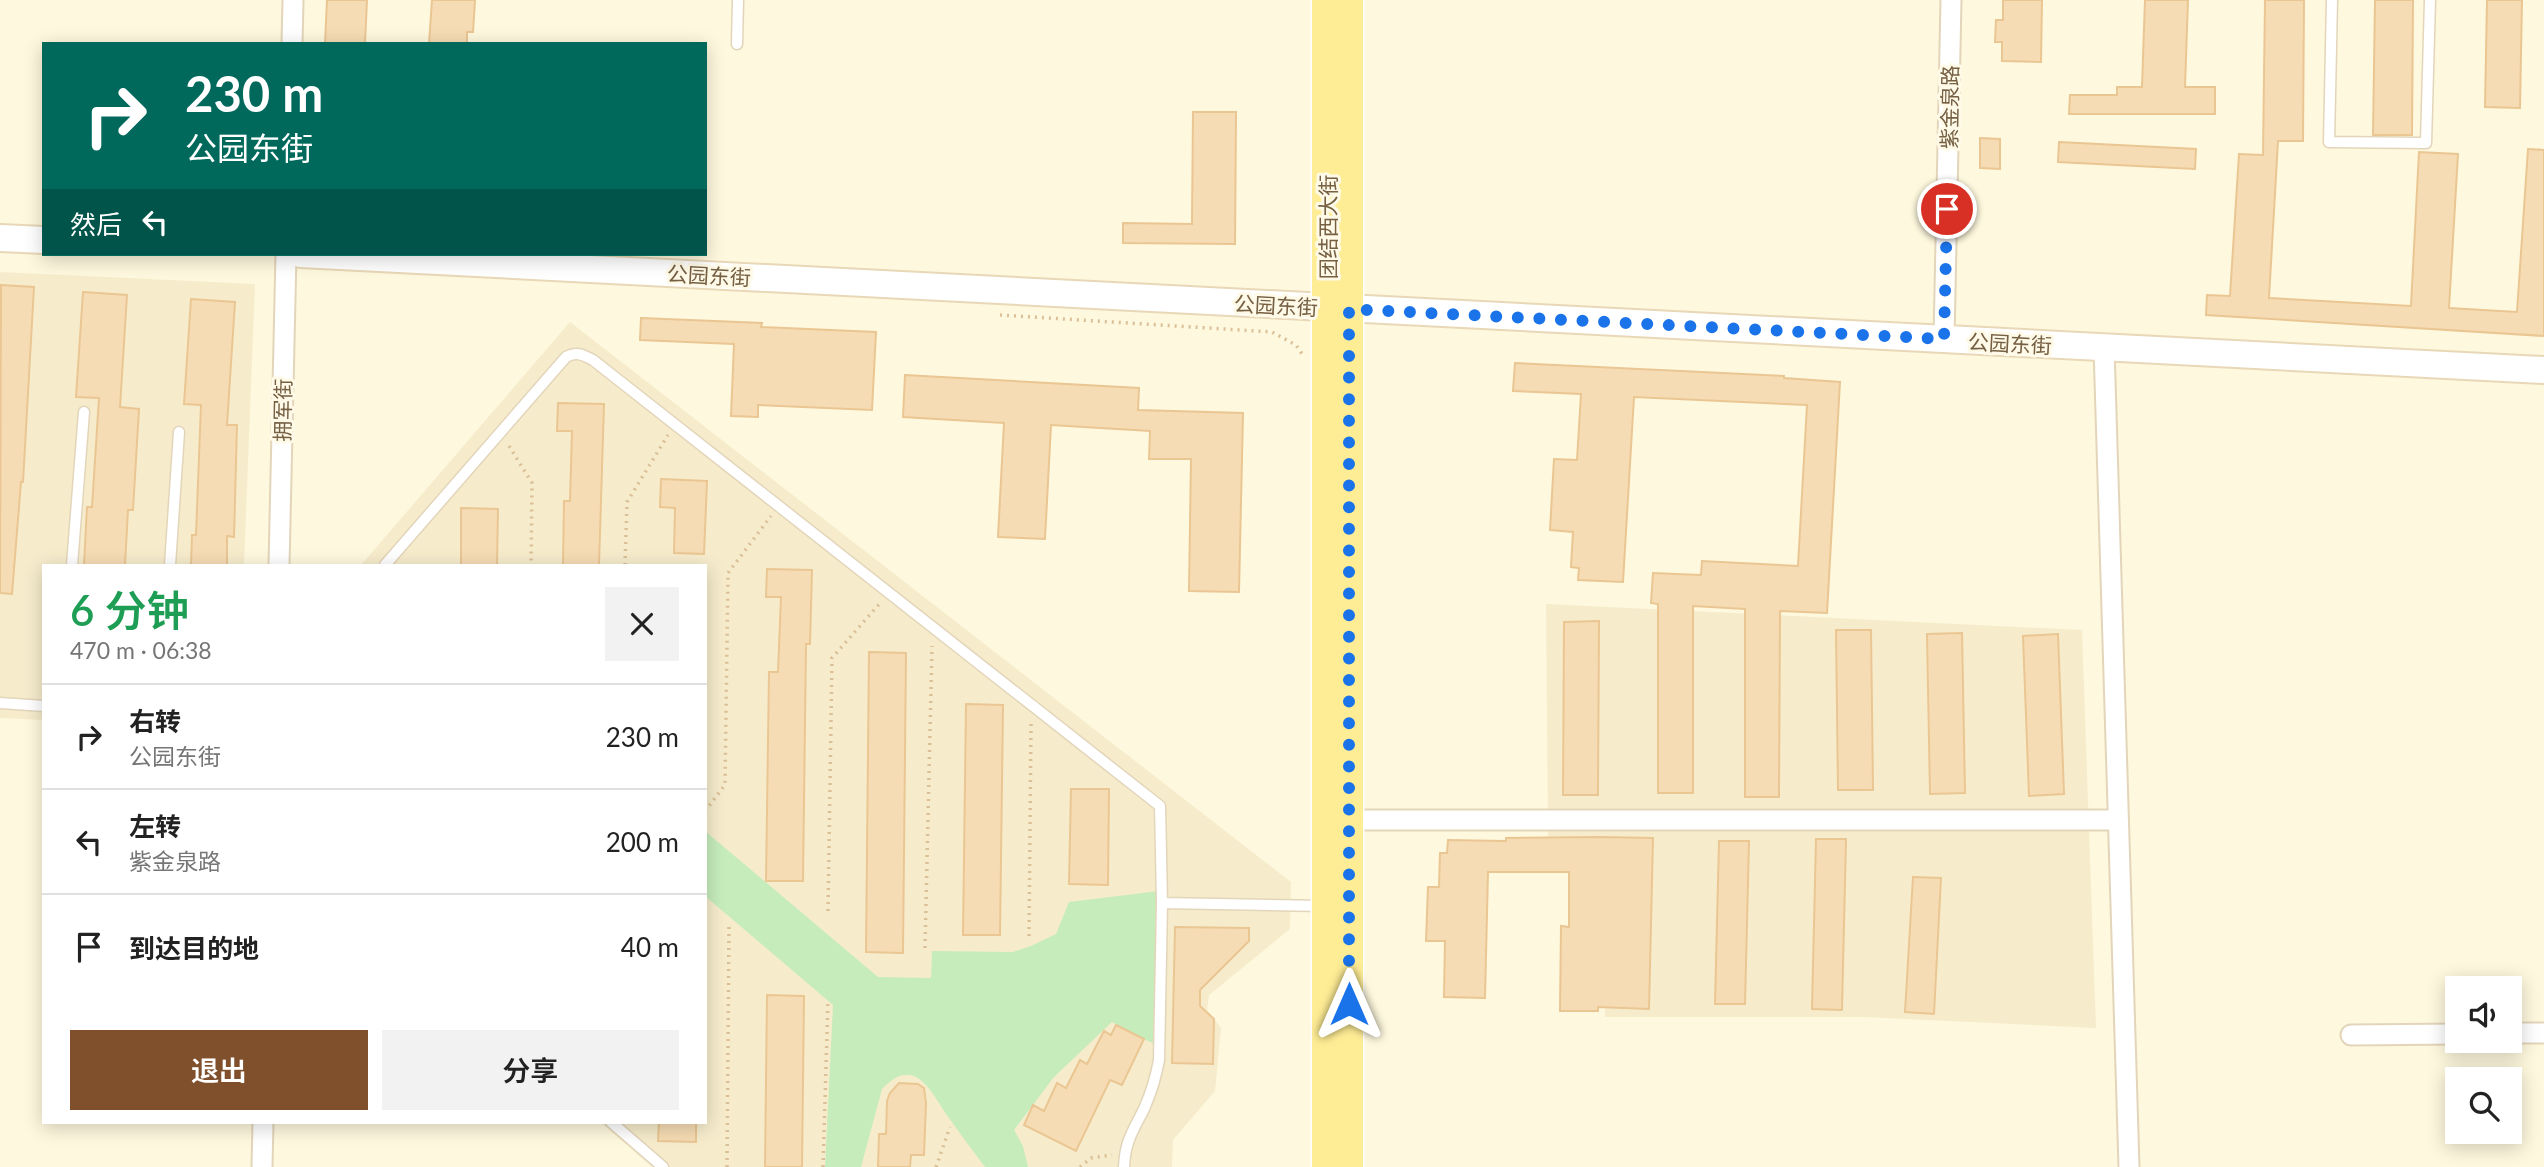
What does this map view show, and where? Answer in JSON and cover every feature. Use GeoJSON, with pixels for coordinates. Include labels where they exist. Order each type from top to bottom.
{"type":"FeatureCollection","features":[{"type":"Feature","properties":{"kind":"main road","name":"团结西大街"},"geometry":{"type":"LineString","coordinates":[[1327,0],[1338,308],[1349,820],[1348,1167]]}},
{"type":"Feature","properties":{"kind":"main road","name":"团结西大街"},"geometry":{"type":"LineString","coordinates":[[1326,1167],[1338,308],[1348,0]]}},
{"type":"Feature","properties":{"kind":"street"},"geometry":{"type":"LineString","coordinates":[[292,42],[293,0]]}},
{"type":"Feature","properties":{"kind":"street","name":"紫金泉路"},"geometry":{"type":"LineString","coordinates":[[1944,339],[1951,0]]}},
{"type":"Feature","properties":{"kind":"street"},"geometry":{"type":"LineString","coordinates":[[0,238],[42,240]]}},
{"type":"Feature","properties":{"kind":"street","name":"拥军街"},"geometry":{"type":"LineString","coordinates":[[279,564],[286,256]]}},
{"type":"Feature","properties":{"kind":"street","name":"公园东街"},"geometry":{"type":"LineString","coordinates":[[339,256],[2544,370]]}},
{"type":"Feature","properties":{"kind":"street"},"geometry":{"type":"LineString","coordinates":[[2104,347],[2129,1167]]}},
{"type":"Feature","properties":{"kind":"street"},"geometry":{"type":"LineString","coordinates":[[1349,820],[2118,820]]}},
{"type":"Feature","properties":{"kind":"street"},"geometry":{"type":"LineString","coordinates":[[2522,1033],[2544,1033]]}},
{"type":"Feature","properties":{"kind":"street"},"geometry":{"type":"LineString","coordinates":[[2351,1035],[2445,1034]]}},
{"type":"Feature","properties":{"kind":"street"},"geometry":{"type":"LineString","coordinates":[[262,1167],[263,1124]]}},
{"type":"Feature","properties":{"kind":"lane"},"geometry":{"type":"LineString","coordinates":[[737,44],[738,0]]}},
{"type":"Feature","properties":{"kind":"lane"},"geometry":{"type":"LineString","coordinates":[[2332,0],[2329,142],[2426,143],[2430,0]]}},
{"type":"Feature","properties":{"kind":"lane"},"geometry":{"type":"LineString","coordinates":[[386,564],[566,357],[580,353],[593,360],[675,424],[1160,806],[1162,903],[1159,1060],[1155,1082],[1128,1138],[1124,1167]]}},
{"type":"Feature","properties":{"kind":"lane"},"geometry":{"type":"LineString","coordinates":[[72,564],[84,412]]}},
{"type":"Feature","properties":{"kind":"lane"},"geometry":{"type":"LineString","coordinates":[[170,564],[179,432]]}},
{"type":"Feature","properties":{"kind":"lane"},"geometry":{"type":"LineString","coordinates":[[0,703],[42,706]]}},
{"type":"Feature","properties":{"kind":"lane"},"geometry":{"type":"LineString","coordinates":[[1162,903],[1328,906]]}},
{"type":"Feature","properties":{"kind":"lane"},"geometry":{"type":"LineString","coordinates":[[613,1124],[663,1167]]}},
{"type":"Feature","properties":{"kind":"path"},"geometry":{"type":"LineString","coordinates":[[994,315],[1272,332],[1296,345],[1303,356]]}},
{"type":"Feature","properties":{"kind":"path"},"geometry":{"type":"LineString","coordinates":[[625,564],[627,502],[675,424]]}},
{"type":"Feature","properties":{"kind":"path"},"geometry":{"type":"LineString","coordinates":[[500,433],[532,483],[531,564]]}},
{"type":"Feature","properties":{"kind":"path"},"geometry":{"type":"LineString","coordinates":[[707,808],[725,785],[728,573],[778,506]]}},
{"type":"Feature","properties":{"kind":"path"},"geometry":{"type":"LineString","coordinates":[[828,911],[832,658],[889,593]]}},
{"type":"Feature","properties":{"kind":"path"},"geometry":{"type":"LineString","coordinates":[[925,948],[932,627]]}},
{"type":"Feature","properties":{"kind":"path"},"geometry":{"type":"LineString","coordinates":[[1029,936],[1031,705]]}},
{"type":"Feature","properties":{"kind":"path"},"geometry":{"type":"LineString","coordinates":[[727,1167],[729,923]]}},
{"type":"Feature","properties":{"kind":"path"},"geometry":{"type":"LineString","coordinates":[[823,1167],[828,1000]]}},
{"type":"Feature","properties":{"kind":"path"},"geometry":{"type":"LineString","coordinates":[[936,1167],[950,1127]]}},
{"type":"Feature","properties":{"kind":"path"},"geometry":{"type":"LineString","coordinates":[[1080,1167],[1091,1158],[1125,1153]]}},
{"type":"Feature","properties":{"kind":"shaded area"},"geometry":{"type":"Polygon","coordinates":[[[0,272],[255,284],[244,564],[42,564],[42,720],[0,718],[0,272]]]}},
{"type":"Feature","properties":{"kind":"shaded area"},"geometry":{"type":"Polygon","coordinates":[[[570,322],[1291,882],[1290,929],[1209,995],[1207,1010],[1221,1028],[1215,1091],[1173,1140],[1172,1167],[652,1167],[602,1124],[707,1124],[707,564],[362,564],[570,322]]]}},
{"type":"Feature","properties":{"kind":"shaded area"},"geometry":{"type":"Polygon","coordinates":[[[1546,604],[2082,630],[2096,1028],[1863,1017],[1605,1017],[1603,838],[1548,838],[1546,604]]]}},
{"type":"Feature","properties":{"kind":"green space"},"geometry":{"type":"Polygon","coordinates":[[[707,833],[878,977],[931,978],[932,951],[1013,952],[1056,934],[1069,902],[1159,891],[1154,1044],[1112,1022],[1054,1077],[1014,1130],[1023,1146],[1028,1167],[985,1167],[929,1088],[913,1076],[904,1075],[882,1089],[861,1167],[825,1167],[833,1005],[707,898],[707,833]]]}},
{"type":"Feature","properties":{"kind":"building"},"geometry":{"type":"Polygon","coordinates":[[[327,0],[367,0],[365,42],[325,42],[327,0]]]}},
{"type":"Feature","properties":{"kind":"building"},"geometry":{"type":"Polygon","coordinates":[[[432,0],[475,0],[473,32],[467,32],[467,42],[429,42],[432,0]]]}},
{"type":"Feature","properties":{"kind":"building"},"geometry":{"type":"Polygon","coordinates":[[[2003,0],[2042,0],[2041,62],[2002,61],[2002,42],[1995,42],[1996,20],[2003,20],[2003,0]]]}},
{"type":"Feature","properties":{"kind":"building"},"geometry":{"type":"Polygon","coordinates":[[[2145,0],[2188,0],[2185,87],[2215,87],[2215,114],[2069,114],[2070,95],[2117,95],[2117,87],[2142,87],[2145,0]]]}},
{"type":"Feature","properties":{"kind":"building"},"geometry":{"type":"Polygon","coordinates":[[[2265,0],[2304,0],[2303,141],[2278,141],[2269,298],[2411,306],[2419,152],[2458,154],[2449,308],[2517,312],[2528,149],[2544,150],[2544,336],[2206,315],[2207,295],[2230,296],[2239,154],[2263,155],[2265,0]]]}},
{"type":"Feature","properties":{"kind":"building"},"geometry":{"type":"Polygon","coordinates":[[[2375,0],[2413,0],[2412,135],[2373,135],[2375,0]]]}},
{"type":"Feature","properties":{"kind":"building"},"geometry":{"type":"Polygon","coordinates":[[[2487,0],[2522,0],[2520,108],[2485,107],[2487,0]]]}},
{"type":"Feature","properties":{"kind":"building"},"geometry":{"type":"Polygon","coordinates":[[[1193,112],[1236,112],[1235,244],[1123,243],[1123,223],[1192,224],[1193,112]]]}},
{"type":"Feature","properties":{"kind":"building"},"geometry":{"type":"Polygon","coordinates":[[[1980,138],[2000,139],[2000,169],[1980,168],[1980,138]]]}},
{"type":"Feature","properties":{"kind":"building"},"geometry":{"type":"Polygon","coordinates":[[[2059,142],[2196,149],[2195,169],[2058,162],[2059,142]]]}},
{"type":"Feature","properties":{"kind":"building"},"geometry":{"type":"Polygon","coordinates":[[[1,285],[34,287],[23,482],[12,594],[0,593],[1,285]]]}},
{"type":"Feature","properties":{"kind":"building"},"geometry":{"type":"Polygon","coordinates":[[[83,292],[127,295],[120,407],[139,409],[133,510],[128,510],[125,564],[84,564],[87,507],[92,507],[99,398],[76,397],[83,292]]]}},
{"type":"Feature","properties":{"kind":"building"},"geometry":{"type":"Polygon","coordinates":[[[191,299],[235,302],[227,425],[237,425],[234,537],[227,536],[227,564],[191,564],[192,535],[196,535],[201,405],[184,404],[191,299]]]}},
{"type":"Feature","properties":{"kind":"building"},"geometry":{"type":"Polygon","coordinates":[[[641,318],[762,323],[761,327],[876,332],[872,410],[758,405],[758,417],[731,416],[734,344],[640,340],[641,318]]]}},
{"type":"Feature","properties":{"kind":"building"},"geometry":{"type":"Polygon","coordinates":[[[1515,363],[1784,376],[1840,382],[1827,613],[1780,611],[1779,797],[1745,797],[1745,609],[1693,606],[1693,793],[1658,793],[1658,604],[1651,603],[1653,573],[1701,575],[1702,561],[1798,566],[1807,405],[1634,397],[1623,582],[1578,580],[1579,568],[1571,567],[1573,532],[1550,530],[1554,459],[1577,460],[1581,394],[1513,391],[1515,363]]]}},
{"type":"Feature","properties":{"kind":"building"},"geometry":{"type":"Polygon","coordinates":[[[905,375],[1139,388],[1138,410],[1243,413],[1239,592],[1189,591],[1191,459],[1149,459],[1150,431],[1051,425],[1045,539],[998,537],[1004,423],[903,417],[905,375]]]}},
{"type":"Feature","properties":{"kind":"building"},"geometry":{"type":"Polygon","coordinates":[[[558,403],[604,404],[599,564],[563,564],[564,501],[570,501],[572,431],[557,431],[558,403]]]}},
{"type":"Feature","properties":{"kind":"building"},"geometry":{"type":"Polygon","coordinates":[[[661,479],[707,481],[704,554],[674,553],[675,508],[660,507],[661,479]]]}},
{"type":"Feature","properties":{"kind":"building"},"geometry":{"type":"Polygon","coordinates":[[[461,508],[498,509],[497,564],[461,564],[461,508]]]}},
{"type":"Feature","properties":{"kind":"building"},"geometry":{"type":"Polygon","coordinates":[[[767,569],[812,570],[810,644],[806,644],[803,881],[766,881],[769,672],[778,672],[781,597],[766,597],[767,569]]]}},
{"type":"Feature","properties":{"kind":"building"},"geometry":{"type":"Polygon","coordinates":[[[1599,621],[1598,795],[1563,795],[1564,622],[1599,621]]]}},
{"type":"Feature","properties":{"kind":"building"},"geometry":{"type":"Polygon","coordinates":[[[1836,630],[1871,630],[1873,790],[1838,790],[1836,630]]]}},
{"type":"Feature","properties":{"kind":"building"},"geometry":{"type":"Polygon","coordinates":[[[1962,633],[1965,793],[1930,794],[1927,634],[1962,633]]]}},
{"type":"Feature","properties":{"kind":"building"},"geometry":{"type":"Polygon","coordinates":[[[2058,634],[2064,794],[2029,796],[2023,636],[2058,634]]]}},
{"type":"Feature","properties":{"kind":"building"},"geometry":{"type":"Polygon","coordinates":[[[869,652],[906,653],[903,953],[866,952],[869,652]]]}},
{"type":"Feature","properties":{"kind":"building"},"geometry":{"type":"Polygon","coordinates":[[[966,704],[1003,705],[1000,935],[963,935],[966,704]]]}},
{"type":"Feature","properties":{"kind":"building"},"geometry":{"type":"Polygon","coordinates":[[[1071,789],[1109,789],[1108,885],[1069,884],[1071,789]]]}},
{"type":"Feature","properties":{"kind":"building"},"geometry":{"type":"Polygon","coordinates":[[[1506,838],[1653,838],[1649,1009],[1598,1007],[1598,1011],[1560,1011],[1561,926],[1569,927],[1569,872],[1488,872],[1485,998],[1444,997],[1445,941],[1426,941],[1428,887],[1439,887],[1440,853],[1447,853],[1448,840],[1506,841],[1506,838]]]}},
{"type":"Feature","properties":{"kind":"building"},"geometry":{"type":"Polygon","coordinates":[[[1816,839],[1846,839],[1842,1010],[1812,1009],[1816,839]]]}},
{"type":"Feature","properties":{"kind":"building"},"geometry":{"type":"Polygon","coordinates":[[[1719,841],[1749,841],[1745,1004],[1715,1004],[1719,841]]]}},
{"type":"Feature","properties":{"kind":"building"},"geometry":{"type":"Polygon","coordinates":[[[1913,877],[1941,878],[1934,1014],[1905,1012],[1913,877]]]}},
{"type":"Feature","properties":{"kind":"building"},"geometry":{"type":"Polygon","coordinates":[[[1175,927],[1249,928],[1249,941],[1200,990],[1200,1006],[1214,1019],[1213,1064],[1172,1063],[1175,927]]]}},
{"type":"Feature","properties":{"kind":"building"},"geometry":{"type":"Polygon","coordinates":[[[767,995],[804,996],[802,1167],[765,1167],[767,995]]]}},
{"type":"Feature","properties":{"kind":"building"},"geometry":{"type":"Polygon","coordinates":[[[1116,1025],[1144,1039],[1122,1085],[1110,1080],[1076,1151],[1024,1125],[1033,1105],[1044,1111],[1057,1083],[1066,1088],[1080,1060],[1087,1064],[1104,1031],[1111,1035],[1116,1025]]]}},
{"type":"Feature","properties":{"kind":"building"},"geometry":{"type":"Polygon","coordinates":[[[899,1083],[918,1084],[924,1088],[924,1155],[911,1155],[910,1167],[878,1167],[879,1134],[886,1134],[887,1101],[899,1083]]]}},
{"type":"Feature","properties":{"kind":"building"},"geometry":{"type":"Polygon","coordinates":[[[659,1124],[696,1124],[696,1142],[658,1141],[659,1124]]]}},
{"type":"Feature","properties":{"kind":"route"},"geometry":{"type":"LineString","coordinates":[[1349,1004],[1349,309],[1944,339],[1947,209]]}}]}
